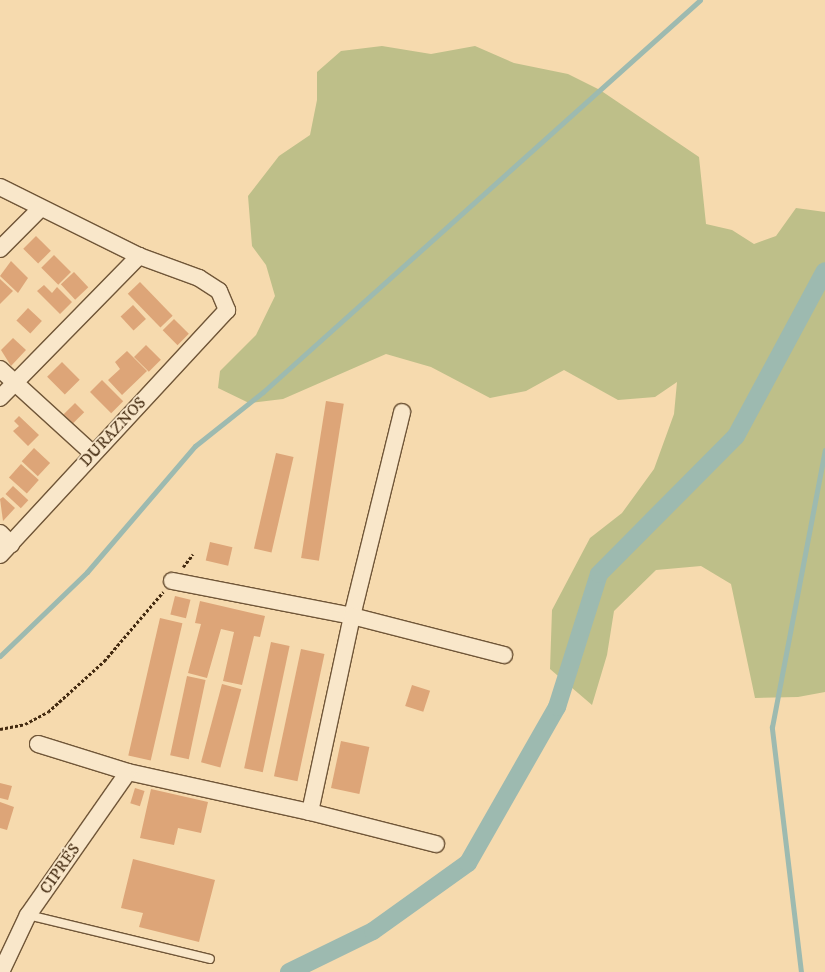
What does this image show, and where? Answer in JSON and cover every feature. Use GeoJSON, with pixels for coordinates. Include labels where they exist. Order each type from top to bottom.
{"type":"FeatureCollection","features":[{"type":"Feature","properties":{"kind":"street"},"geometry":{"type":"LineString","coordinates":[[0,187],[40,209],[140,256],[0,398]]}},
{"type":"Feature","properties":{"kind":"street"},"geometry":{"type":"LineString","coordinates":[[0,249],[40,209]]}},
{"type":"Feature","properties":{"kind":"street","name":"DURAZNOS"},"geometry":{"type":"LineString","coordinates":[[4,544],[93,454],[227,310],[219,291],[199,278],[140,256]]}},
{"type":"Feature","properties":{"kind":"street"},"geometry":{"type":"LineString","coordinates":[[0,369],[93,454]]}},
{"type":"Feature","properties":{"kind":"street"},"geometry":{"type":"LineString","coordinates":[[310,812],[352,616],[402,412]]}},
{"type":"Feature","properties":{"kind":"street"},"geometry":{"type":"LineString","coordinates":[[172,581],[352,616],[504,655]]}},
{"type":"Feature","properties":{"kind":"street"},"geometry":{"type":"LineString","coordinates":[[38,744],[128,772],[310,812],[436,844]]}},
{"type":"Feature","properties":{"kind":"street","name":"CIPRÉS"},"geometry":{"type":"LineString","coordinates":[[1,972],[28,915],[128,772]]}},
{"type":"Feature","properties":{"kind":"lane"},"geometry":{"type":"LineString","coordinates":[[28,915],[210,959]]}},
{"type":"Feature","properties":{"kind":"path"},"geometry":{"type":"LineString","coordinates":[[0,729],[25,724],[48,712],[104,661],[193,554]]}},
{"type":"Feature","properties":{"kind":"green space"},"geometry":{"type":"Polygon","coordinates":[[[382,46],[431,54],[475,46],[514,63],[568,74],[600,90],[699,157],[706,224],[732,230],[754,244],[776,236],[796,208],[825,212],[825,692],[798,697],[755,698],[731,584],[701,566],[656,570],[614,611],[607,655],[592,705],[550,669],[552,610],[590,538],[622,513],[654,469],[674,414],[677,382],[655,397],[618,400],[564,370],[526,391],[490,398],[431,367],[386,354],[283,399],[249,403],[218,388],[220,371],[256,335],[275,296],[266,265],[252,246],[248,196],[279,156],[310,135],[317,100],[317,72],[341,51],[382,46]]]}},
{"type":"Feature","properties":{"kind":"building"},"geometry":{"type":"Polygon","coordinates":[[[36,236],[51,251],[38,264],[23,249],[36,236]]]}},
{"type":"Feature","properties":{"kind":"building"},"geometry":{"type":"Polygon","coordinates":[[[54,255],[71,272],[58,285],[41,268],[54,255]]]}},
{"type":"Feature","properties":{"kind":"building"},"geometry":{"type":"Polygon","coordinates":[[[11,261],[28,278],[18,293],[0,276],[11,261]]]}},
{"type":"Feature","properties":{"kind":"building"},"geometry":{"type":"Polygon","coordinates":[[[74,272],[88,287],[75,300],[61,284],[74,272]]]}},
{"type":"Feature","properties":{"kind":"building"},"geometry":{"type":"Polygon","coordinates":[[[0,279],[13,291],[0,304],[0,279]]]}},
{"type":"Feature","properties":{"kind":"building"},"geometry":{"type":"Polygon","coordinates":[[[140,282],[173,316],[160,328],[128,294],[140,282]]]}},
{"type":"Feature","properties":{"kind":"building"},"geometry":{"type":"Polygon","coordinates":[[[44,285],[52,293],[57,287],[72,302],[60,314],[37,291],[44,285]]]}},
{"type":"Feature","properties":{"kind":"building"},"geometry":{"type":"Polygon","coordinates":[[[133,305],[146,319],[134,330],[121,317],[133,305]]]}},
{"type":"Feature","properties":{"kind":"building"},"geometry":{"type":"Polygon","coordinates":[[[28,308],[42,321],[30,333],[16,320],[28,308]]]}},
{"type":"Feature","properties":{"kind":"building"},"geometry":{"type":"Polygon","coordinates":[[[174,319],[189,334],[178,345],[163,330],[174,319]]]}},
{"type":"Feature","properties":{"kind":"building"},"geometry":{"type":"Polygon","coordinates":[[[13,338],[26,350],[11,366],[1,350],[13,338]]]}},
{"type":"Feature","properties":{"kind":"building"},"geometry":{"type":"Polygon","coordinates":[[[146,345],[161,360],[149,372],[134,357],[146,345]]]}},
{"type":"Feature","properties":{"kind":"building"},"geometry":{"type":"Polygon","coordinates":[[[127,351],[147,371],[122,395],[108,380],[120,369],[115,362],[127,351]]]}},
{"type":"Feature","properties":{"kind":"building"},"geometry":{"type":"Polygon","coordinates":[[[62,362],[80,380],[65,395],[47,377],[62,362]]]}},
{"type":"Feature","properties":{"kind":"building"},"geometry":{"type":"Polygon","coordinates":[[[102,380],[123,401],[111,413],[90,392],[102,380]]]}},
{"type":"Feature","properties":{"kind":"building"},"geometry":{"type":"Polygon","coordinates":[[[326,401],[344,404],[319,561],[301,558],[326,401]]]}},
{"type":"Feature","properties":{"kind":"building"},"geometry":{"type":"Polygon","coordinates":[[[75,403],[84,412],[73,424],[64,414],[75,403]]]}},
{"type":"Feature","properties":{"kind":"building"},"geometry":{"type":"Polygon","coordinates":[[[19,416],[39,435],[28,446],[13,431],[19,426],[14,421],[19,416]]]}},
{"type":"Feature","properties":{"kind":"building"},"geometry":{"type":"Polygon","coordinates":[[[34,448],[50,463],[38,476],[22,461],[34,448]]]}},
{"type":"Feature","properties":{"kind":"building"},"geometry":{"type":"Polygon","coordinates":[[[276,453],[294,457],[271,553],[254,548],[276,453]]]}},
{"type":"Feature","properties":{"kind":"building"},"geometry":{"type":"Polygon","coordinates":[[[21,464],[39,480],[27,493],[9,477],[21,464]]]}},
{"type":"Feature","properties":{"kind":"building"},"geometry":{"type":"Polygon","coordinates":[[[13,486],[28,500],[21,508],[5,494],[13,486]]]}},
{"type":"Feature","properties":{"kind":"building"},"geometry":{"type":"Polygon","coordinates":[[[3,497],[15,508],[3,521],[0,499],[3,497]]]}},
{"type":"Feature","properties":{"kind":"building"},"geometry":{"type":"Polygon","coordinates":[[[210,542],[232,547],[228,566],[206,561],[210,542]]]}},
{"type":"Feature","properties":{"kind":"building"},"geometry":{"type":"Polygon","coordinates":[[[175,596],[191,600],[186,618],[170,614],[175,596]]]}},
{"type":"Feature","properties":{"kind":"building"},"geometry":{"type":"Polygon","coordinates":[[[200,601],[265,616],[260,637],[254,636],[242,685],[223,681],[234,632],[221,629],[207,678],[188,673],[201,624],[195,623],[200,601]]]}},
{"type":"Feature","properties":{"kind":"building"},"geometry":{"type":"Polygon","coordinates":[[[160,618],[182,623],[151,761],[128,755],[160,618]]]}},
{"type":"Feature","properties":{"kind":"building"},"geometry":{"type":"Polygon","coordinates":[[[271,642],[290,646],[263,772],[244,768],[271,642]]]}},
{"type":"Feature","properties":{"kind":"building"},"geometry":{"type":"Polygon","coordinates":[[[301,649],[324,654],[297,781],[274,776],[301,649]]]}},
{"type":"Feature","properties":{"kind":"building"},"geometry":{"type":"Polygon","coordinates":[[[187,676],[206,680],[189,759],[170,755],[187,676]]]}},
{"type":"Feature","properties":{"kind":"building"},"geometry":{"type":"Polygon","coordinates":[[[222,684],[241,689],[220,767],[201,762],[222,684]]]}},
{"type":"Feature","properties":{"kind":"building"},"geometry":{"type":"Polygon","coordinates":[[[412,685],[430,691],[423,712],[405,706],[412,685]]]}},
{"type":"Feature","properties":{"kind":"building"},"geometry":{"type":"Polygon","coordinates":[[[341,741],[369,747],[359,794],[331,788],[341,741]]]}},
{"type":"Feature","properties":{"kind":"building"},"geometry":{"type":"Polygon","coordinates":[[[0,783],[12,786],[8,800],[0,798],[0,783]]]}},
{"type":"Feature","properties":{"kind":"building"},"geometry":{"type":"Polygon","coordinates":[[[135,788],[145,791],[140,806],[130,803],[135,788]]]}},
{"type":"Feature","properties":{"kind":"building"},"geometry":{"type":"Polygon","coordinates":[[[151,789],[208,802],[201,833],[178,828],[174,845],[140,838],[151,789]]]}},
{"type":"Feature","properties":{"kind":"building"},"geometry":{"type":"Polygon","coordinates":[[[0,802],[14,807],[7,830],[0,828],[0,802]]]}},
{"type":"Feature","properties":{"kind":"building"},"geometry":{"type":"Polygon","coordinates":[[[133,859],[215,880],[199,942],[139,927],[143,913],[121,908],[133,859]]]}},
{"type":"Feature","properties":{"kind":"waterway"},"geometry":{"type":"LineString","coordinates":[[0,656],[87,572],[195,446],[263,392],[700,0]]}},
{"type":"Feature","properties":{"kind":"waterway"},"geometry":{"type":"LineString","coordinates":[[289,972],[373,931],[468,863],[557,707],[599,574],[736,436],[825,271]]}},
{"type":"Feature","properties":{"kind":"waterway"},"geometry":{"type":"LineString","coordinates":[[801,972],[772,727],[825,450]]}}]}
